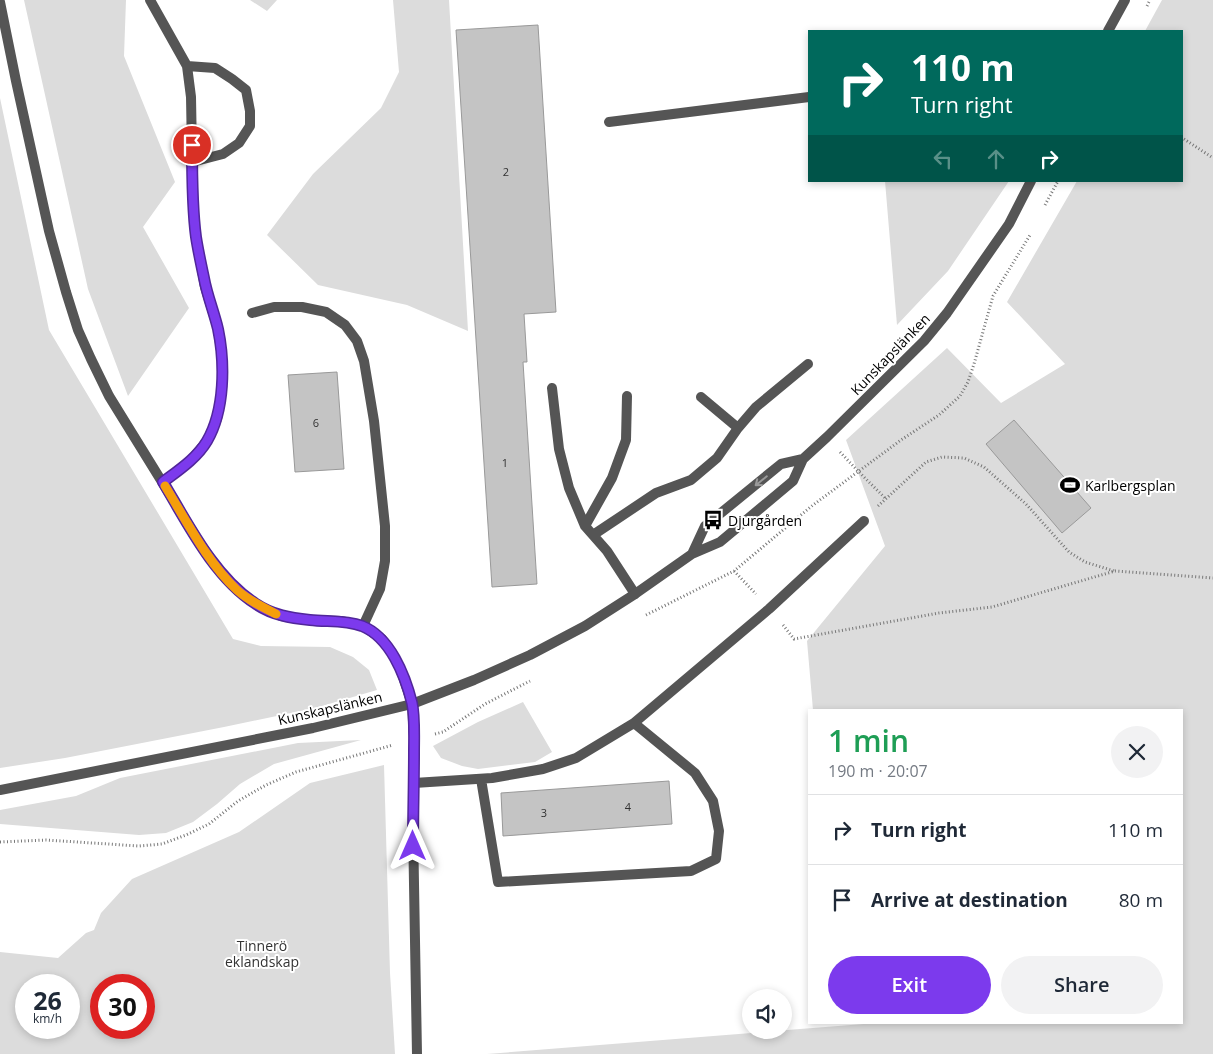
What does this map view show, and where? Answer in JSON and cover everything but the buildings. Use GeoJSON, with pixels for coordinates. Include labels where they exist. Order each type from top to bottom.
{"type":"FeatureCollection","features":[{"type":"Feature","properties":{"kind":"street"},"geometry":{"type":"LineString","coordinates":[[150,0],[187,66],[192,96],[193,208],[196,237],[205,287],[218,329],[222,358],[222,388],[218,419],[207,442],[190,461],[163,482]]}},
{"type":"Feature","properties":{"kind":"street"},"geometry":{"type":"LineString","coordinates":[[1109,30],[1125,0]]}},
{"type":"Feature","properties":{"kind":"street"},"geometry":{"type":"LineString","coordinates":[[0,2],[50,231],[78,330],[109,396],[201,545],[219,570],[237,590],[257,605],[281,616],[310,620],[341,621],[363,626],[382,639],[401,671],[412,704],[414,739],[413,827],[417,1054]]}},
{"type":"Feature","properties":{"kind":"street"},"geometry":{"type":"LineString","coordinates":[[187,66],[215,68],[232,79],[246,90],[250,111],[250,126],[239,143],[223,154],[192,162]]}},
{"type":"Feature","properties":{"kind":"street"},"geometry":{"type":"LineString","coordinates":[[609,122],[808,97]]}},
{"type":"Feature","properties":{"kind":"street","name":"Kunskapslänken"},"geometry":{"type":"LineString","coordinates":[[0,790],[313,728],[412,704],[474,680],[530,655],[585,626],[692,554],[720,542],[793,481],[803,459],[924,341],[942,320],[1009,224],[1030,182]]}},
{"type":"Feature","properties":{"kind":"street"},"geometry":{"type":"LineString","coordinates":[[252,313],[274,307],[302,306],[326,312],[345,325],[357,341],[364,361],[374,421],[386,526],[385,561],[380,590],[363,626]]}},
{"type":"Feature","properties":{"kind":"street"},"geometry":{"type":"LineString","coordinates":[[593,535],[656,493],[690,480],[717,458],[738,428],[756,407],[808,364]]}},
{"type":"Feature","properties":{"kind":"street"},"geometry":{"type":"LineString","coordinates":[[552,388],[560,449],[569,488],[585,526],[607,552],[635,594]]}},
{"type":"Feature","properties":{"kind":"street"},"geometry":{"type":"LineString","coordinates":[[585,526],[612,478],[626,440],[627,396]]}},
{"type":"Feature","properties":{"kind":"street"},"geometry":{"type":"LineString","coordinates":[[701,397],[738,428]]}},
{"type":"Feature","properties":{"kind":"street","name":"Kunskapslänken"},"geometry":{"type":"LineString","coordinates":[[692,554],[705,526],[781,464],[803,459]]}},
{"type":"Feature","properties":{"kind":"street"},"geometry":{"type":"LineString","coordinates":[[414,783],[492,778],[543,769],[576,758],[634,723],[769,609],[864,521]]}},
{"type":"Feature","properties":{"kind":"street"},"geometry":{"type":"LineString","coordinates":[[481,779],[498,882],[691,871],[716,859],[719,831],[713,800],[695,773],[634,723]]}},
{"type":"Feature","properties":{"kind":"path"},"geometry":{"type":"LineString","coordinates":[[1183,139],[1213,158]]}},
{"type":"Feature","properties":{"kind":"path"},"geometry":{"type":"LineString","coordinates":[[1044,207],[1057,182]]}},
{"type":"Feature","properties":{"kind":"path"},"geometry":{"type":"LineString","coordinates":[[641,618],[734,571],[813,505],[901,440],[939,415],[960,396],[968,382],[974,364],[993,296],[1031,232]]}},
{"type":"Feature","properties":{"kind":"path"},"geometry":{"type":"LineString","coordinates":[[864,521],[926,462],[942,457],[964,458],[984,467],[1026,504],[1069,552],[1085,562],[1115,571],[1213,578]]}},
{"type":"Feature","properties":{"kind":"path"},"geometry":{"type":"LineString","coordinates":[[858,471],[886,499]]}},
{"type":"Feature","properties":{"kind":"path"},"geometry":{"type":"LineString","coordinates":[[794,639],[939,613],[992,607],[1115,571]]}},
{"type":"Feature","properties":{"kind":"path"},"geometry":{"type":"LineString","coordinates":[[0,842],[46,840],[139,846],[162,844],[209,824],[238,801],[266,785],[296,772],[443,732],[484,704],[536,678]]}},
{"type":"Feature","properties":{"kind":"green space"},"geometry":{"type":"Polygon","coordinates":[[[24,0],[126,0],[124,56],[175,182],[143,227],[189,308],[128,396],[88,289],[24,0]]]}},
{"type":"Feature","properties":{"kind":"green space"},"geometry":{"type":"Polygon","coordinates":[[[250,0],[277,0],[267,11],[250,0]]]}},
{"type":"Feature","properties":{"kind":"green space"},"geometry":{"type":"Polygon","coordinates":[[[393,0],[449,0],[468,331],[407,305],[318,285],[267,235],[313,174],[381,108],[399,72],[393,0]]]}},
{"type":"Feature","properties":{"kind":"green space"},"geometry":{"type":"Polygon","coordinates":[[[1162,0],[1213,0],[1213,1054],[487,1054],[742,1034],[742,1039],[792,1039],[792,1030],[863,1024],[1183,1024],[1183,709],[813,709],[807,641],[885,546],[846,440],[947,348],[1001,403],[1065,364],[1007,302],[1076,182],[1183,182],[1183,30],[1146,30],[1162,0]]]}},
{"type":"Feature","properties":{"kind":"green space"},"geometry":{"type":"Polygon","coordinates":[[[0,98],[49,330],[233,639],[261,646],[330,647],[353,657],[369,670],[377,690],[315,708],[224,727],[65,758],[0,768],[0,98]]]}},
{"type":"Feature","properties":{"kind":"green space"},"geometry":{"type":"Polygon","coordinates":[[[885,182],[1008,182],[948,271],[897,325],[885,182]]]}},
{"type":"Feature","properties":{"kind":"green space"},"geometry":{"type":"Polygon","coordinates":[[[523,702],[552,752],[535,762],[478,769],[462,766],[441,758],[433,746],[478,722],[523,702]]]}},
{"type":"Feature","properties":{"kind":"green space"},"geometry":{"type":"Polygon","coordinates":[[[361,740],[274,764],[240,784],[193,822],[166,833],[139,835],[0,824],[0,810],[76,796],[120,778],[298,743],[361,740]]]}},
{"type":"Feature","properties":{"kind":"green space","name":"Tinnerö eklandskap"},"geometry":{"type":"Polygon","coordinates":[[[384,765],[390,973],[395,1054],[0,1054],[0,952],[58,958],[86,933],[94,930],[101,913],[132,879],[239,832],[310,783],[384,765]]]}},
{"type":"Feature","properties":{"kind":"slow traffic"},"geometry":{"type":"LineString","coordinates":[[165,486],[201,545],[219,570],[237,590],[257,605],[276,614]]}},
{"type":"Feature","properties":{"kind":"place","name":"Karlbergsplan"},"geometry":{"type":"Point","coordinates":[1070,485]}},
{"type":"Feature","properties":{"kind":"place","name":"Djurgården"},"geometry":{"type":"Point","coordinates":[713,520]}},
{"type":"Feature","properties":{"kind":"route"},"geometry":{"type":"LineString","coordinates":[[192,145],[193,208],[196,237],[205,287],[218,329],[222,358],[222,388],[218,419],[207,442],[190,461],[163,482],[201,545],[219,570],[237,590],[257,605],[281,616],[310,620],[341,621],[363,626],[382,639],[392,653],[401,671],[412,704],[414,739],[413,846]]}}]}
